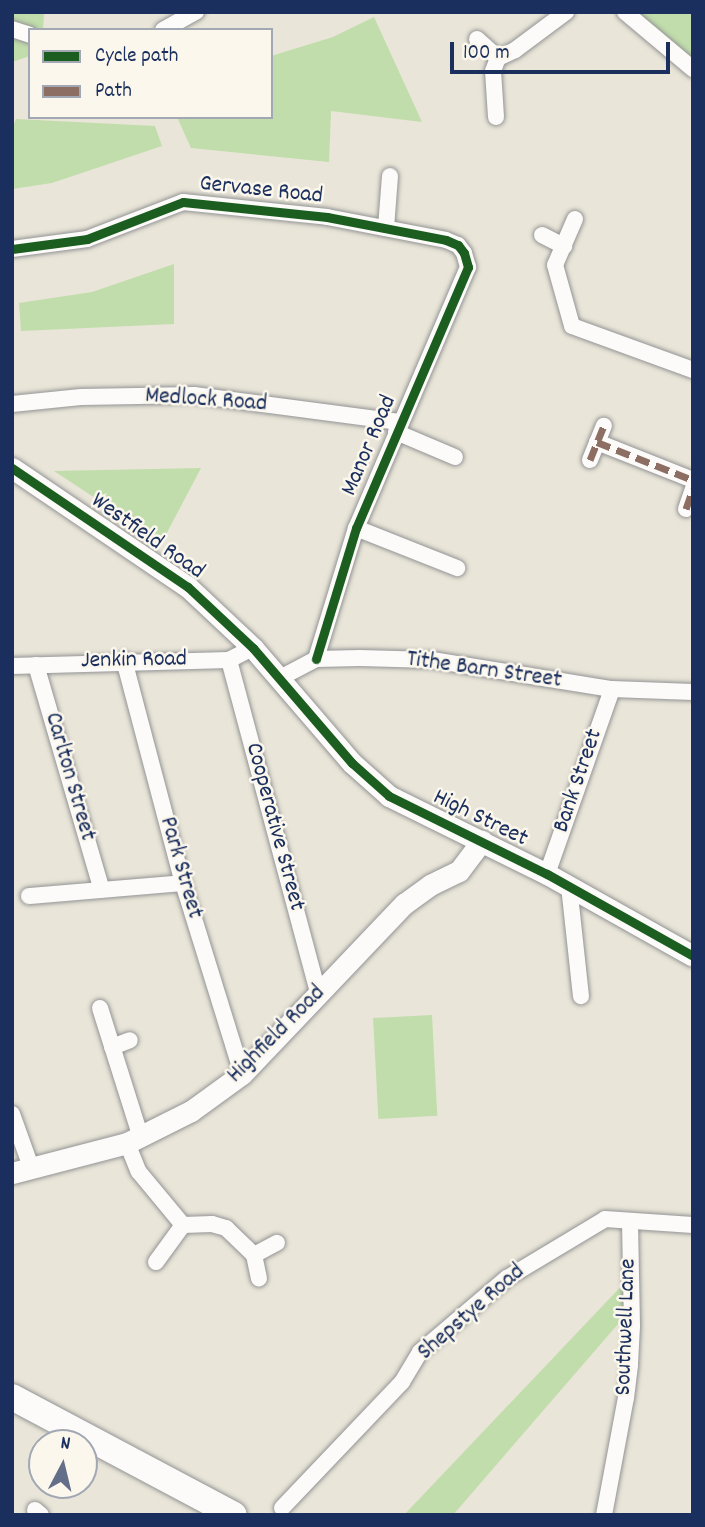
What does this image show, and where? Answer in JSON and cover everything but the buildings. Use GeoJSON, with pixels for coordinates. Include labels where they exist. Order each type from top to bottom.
{"type":"FeatureCollection","features":[{"type":"Feature","properties":{"kind":"highway"},"geometry":{"type":"LineString","coordinates":[[12,1397],[206,1508],[234,1515]]}},
{"type":"Feature","properties":{"kind":"main road","name":"Westfield Road"},"geometry":{"type":"LineString","coordinates":[[12,468],[188,587],[253,648],[280,678]]}},
{"type":"Feature","properties":{"kind":"main road","name":"High Street"},"geometry":{"type":"LineString","coordinates":[[280,678],[352,763],[389,796],[547,874],[693,956]]}},
{"type":"Feature","properties":{"kind":"main road","name":"Highfield Road"},"geometry":{"type":"LineString","coordinates":[[22,1171],[134,1140],[191,1111],[242,1074],[404,904],[430,884],[459,871],[482,841]]}},
{"type":"Feature","properties":{"kind":"street"},"geometry":{"type":"LineString","coordinates":[[167,28],[196,12]]}},
{"type":"Feature","properties":{"kind":"street"},"geometry":{"type":"LineString","coordinates":[[496,117],[493,71],[498,58],[515,50],[566,12]]}},
{"type":"Feature","properties":{"kind":"street"},"geometry":{"type":"LineString","coordinates":[[625,12],[693,69]]}},
{"type":"Feature","properties":{"kind":"street"},"geometry":{"type":"LineString","coordinates":[[477,39],[498,58]]}},
{"type":"Feature","properties":{"kind":"street"},"geometry":{"type":"LineString","coordinates":[[386,228],[390,176]]}},
{"type":"Feature","properties":{"kind":"street","name":"Gervase Road"},"geometry":{"type":"LineString","coordinates":[[12,249],[88,239],[183,202],[327,217],[446,240],[458,245],[464,253]]}},
{"type":"Feature","properties":{"kind":"street"},"geometry":{"type":"LineString","coordinates":[[575,219],[555,265],[572,326],[693,370]]}},
{"type":"Feature","properties":{"kind":"street"},"geometry":{"type":"LineString","coordinates":[[542,235],[564,246]]}},
{"type":"Feature","properties":{"kind":"street","name":"Manor Road"},"geometry":{"type":"LineString","coordinates":[[316,659],[356,528],[468,267],[464,253]]}},
{"type":"Feature","properties":{"kind":"street","name":"Medlock Road"},"geometry":{"type":"LineString","coordinates":[[12,404],[81,397],[194,395],[398,427],[456,457]]}},
{"type":"Feature","properties":{"kind":"street"},"geometry":{"type":"LineString","coordinates":[[590,460],[604,426]]}},
{"type":"Feature","properties":{"kind":"street"},"geometry":{"type":"LineString","coordinates":[[597,442],[693,480]]}},
{"type":"Feature","properties":{"kind":"street"},"geometry":{"type":"LineString","coordinates":[[686,509],[693,489]]}},
{"type":"Feature","properties":{"kind":"street"},"geometry":{"type":"LineString","coordinates":[[356,528],[457,568]]}},
{"type":"Feature","properties":{"kind":"street","name":"Jenkin Road"},"geometry":{"type":"LineString","coordinates":[[12,666],[124,660],[229,660],[253,648]]}},
{"type":"Feature","properties":{"kind":"street","name":"Tithe Barn Street"},"geometry":{"type":"LineString","coordinates":[[280,678],[316,659],[432,660],[612,689],[693,692]]}},
{"type":"Feature","properties":{"kind":"street","name":"Park Street"},"geometry":{"type":"LineString","coordinates":[[124,660],[183,883],[242,1074]]}},
{"type":"Feature","properties":{"kind":"street","name":"Cooperative Street"},"geometry":{"type":"LineString","coordinates":[[229,660],[318,995]]}},
{"type":"Feature","properties":{"kind":"street","name":"Carlton Street"},"geometry":{"type":"LineString","coordinates":[[36,664],[102,890]]}},
{"type":"Feature","properties":{"kind":"street","name":"Bank Street"},"geometry":{"type":"LineString","coordinates":[[547,874],[612,689]]}},
{"type":"Feature","properties":{"kind":"street"},"geometry":{"type":"LineString","coordinates":[[29,896],[183,883]]}},
{"type":"Feature","properties":{"kind":"street"},"geometry":{"type":"LineString","coordinates":[[569,886],[581,996]]}},
{"type":"Feature","properties":{"kind":"street"},"geometry":{"type":"LineString","coordinates":[[100,1008],[113,1047],[139,1172],[184,1225]]}},
{"type":"Feature","properties":{"kind":"street"},"geometry":{"type":"LineString","coordinates":[[113,1047],[130,1040]]}},
{"type":"Feature","properties":{"kind":"street"},"geometry":{"type":"LineString","coordinates":[[12,1114],[22,1171]]}},
{"type":"Feature","properties":{"kind":"street","name":"Shepstye Road"},"geometry":{"type":"LineString","coordinates":[[282,1508],[402,1382],[419,1352],[507,1278],[594,1223],[606,1219],[693,1225]]}},
{"type":"Feature","properties":{"kind":"street","name":"Southwell Lane"},"geometry":{"type":"LineString","coordinates":[[604,1515],[626,1398],[632,1326],[630,1222]]}},
{"type":"Feature","properties":{"kind":"street"},"geometry":{"type":"LineString","coordinates":[[184,1225],[212,1224],[226,1228],[254,1255],[259,1278]]}},
{"type":"Feature","properties":{"kind":"street"},"geometry":{"type":"LineString","coordinates":[[156,1262],[184,1225]]}},
{"type":"Feature","properties":{"kind":"street"},"geometry":{"type":"LineString","coordinates":[[254,1255],[277,1244]]}},
{"type":"Feature","properties":{"kind":"green space"},"geometry":{"type":"Polygon","coordinates":[[[12,12],[44,14],[43,28],[28,28],[28,57],[12,62],[12,12]]]}},
{"type":"Feature","properties":{"kind":"green space"},"geometry":{"type":"Polygon","coordinates":[[[628,12],[693,12],[693,69],[628,12]]]}},
{"type":"Feature","properties":{"kind":"green space"},"geometry":{"type":"Polygon","coordinates":[[[374,17],[422,122],[331,111],[329,162],[191,148],[178,119],[273,119],[273,55],[333,37],[374,17]]]}},
{"type":"Feature","properties":{"kind":"green space"},"geometry":{"type":"Polygon","coordinates":[[[16,119],[155,126],[162,146],[52,183],[12,189],[12,128],[16,119]]]}},
{"type":"Feature","properties":{"kind":"green space"},"geometry":{"type":"Polygon","coordinates":[[[174,264],[174,324],[21,331],[19,303],[92,292],[174,264]]]}},
{"type":"Feature","properties":{"kind":"green space"},"geometry":{"type":"Polygon","coordinates":[[[201,468],[162,542],[54,471],[201,468]]]}},
{"type":"Feature","properties":{"kind":"green space"},"geometry":{"type":"Polygon","coordinates":[[[432,1015],[437,1116],[378,1119],[373,1018],[432,1015]]]}},
{"type":"Feature","properties":{"kind":"green space"},"geometry":{"type":"Polygon","coordinates":[[[630,1277],[631,1309],[453,1515],[404,1515],[630,1277]]]}},
{"type":"Feature","properties":{"kind":"marked path"},"geometry":{"type":"LineString","coordinates":[[590,460],[604,426]]}},
{"type":"Feature","properties":{"kind":"marked path"},"geometry":{"type":"LineString","coordinates":[[597,442],[693,480]]}},
{"type":"Feature","properties":{"kind":"marked path"},"geometry":{"type":"LineString","coordinates":[[686,509],[693,489]]}},
{"type":"Feature","properties":{"kind":"cycle path"},"geometry":{"type":"LineString","coordinates":[[12,249],[87,239],[183,202],[327,217],[446,240],[458,245],[464,253],[468,267],[356,528],[316,659]]}},
{"type":"Feature","properties":{"kind":"cycle path"},"geometry":{"type":"LineString","coordinates":[[12,468],[188,587],[253,648],[352,763],[389,796],[547,874],[693,956]]}}]}
